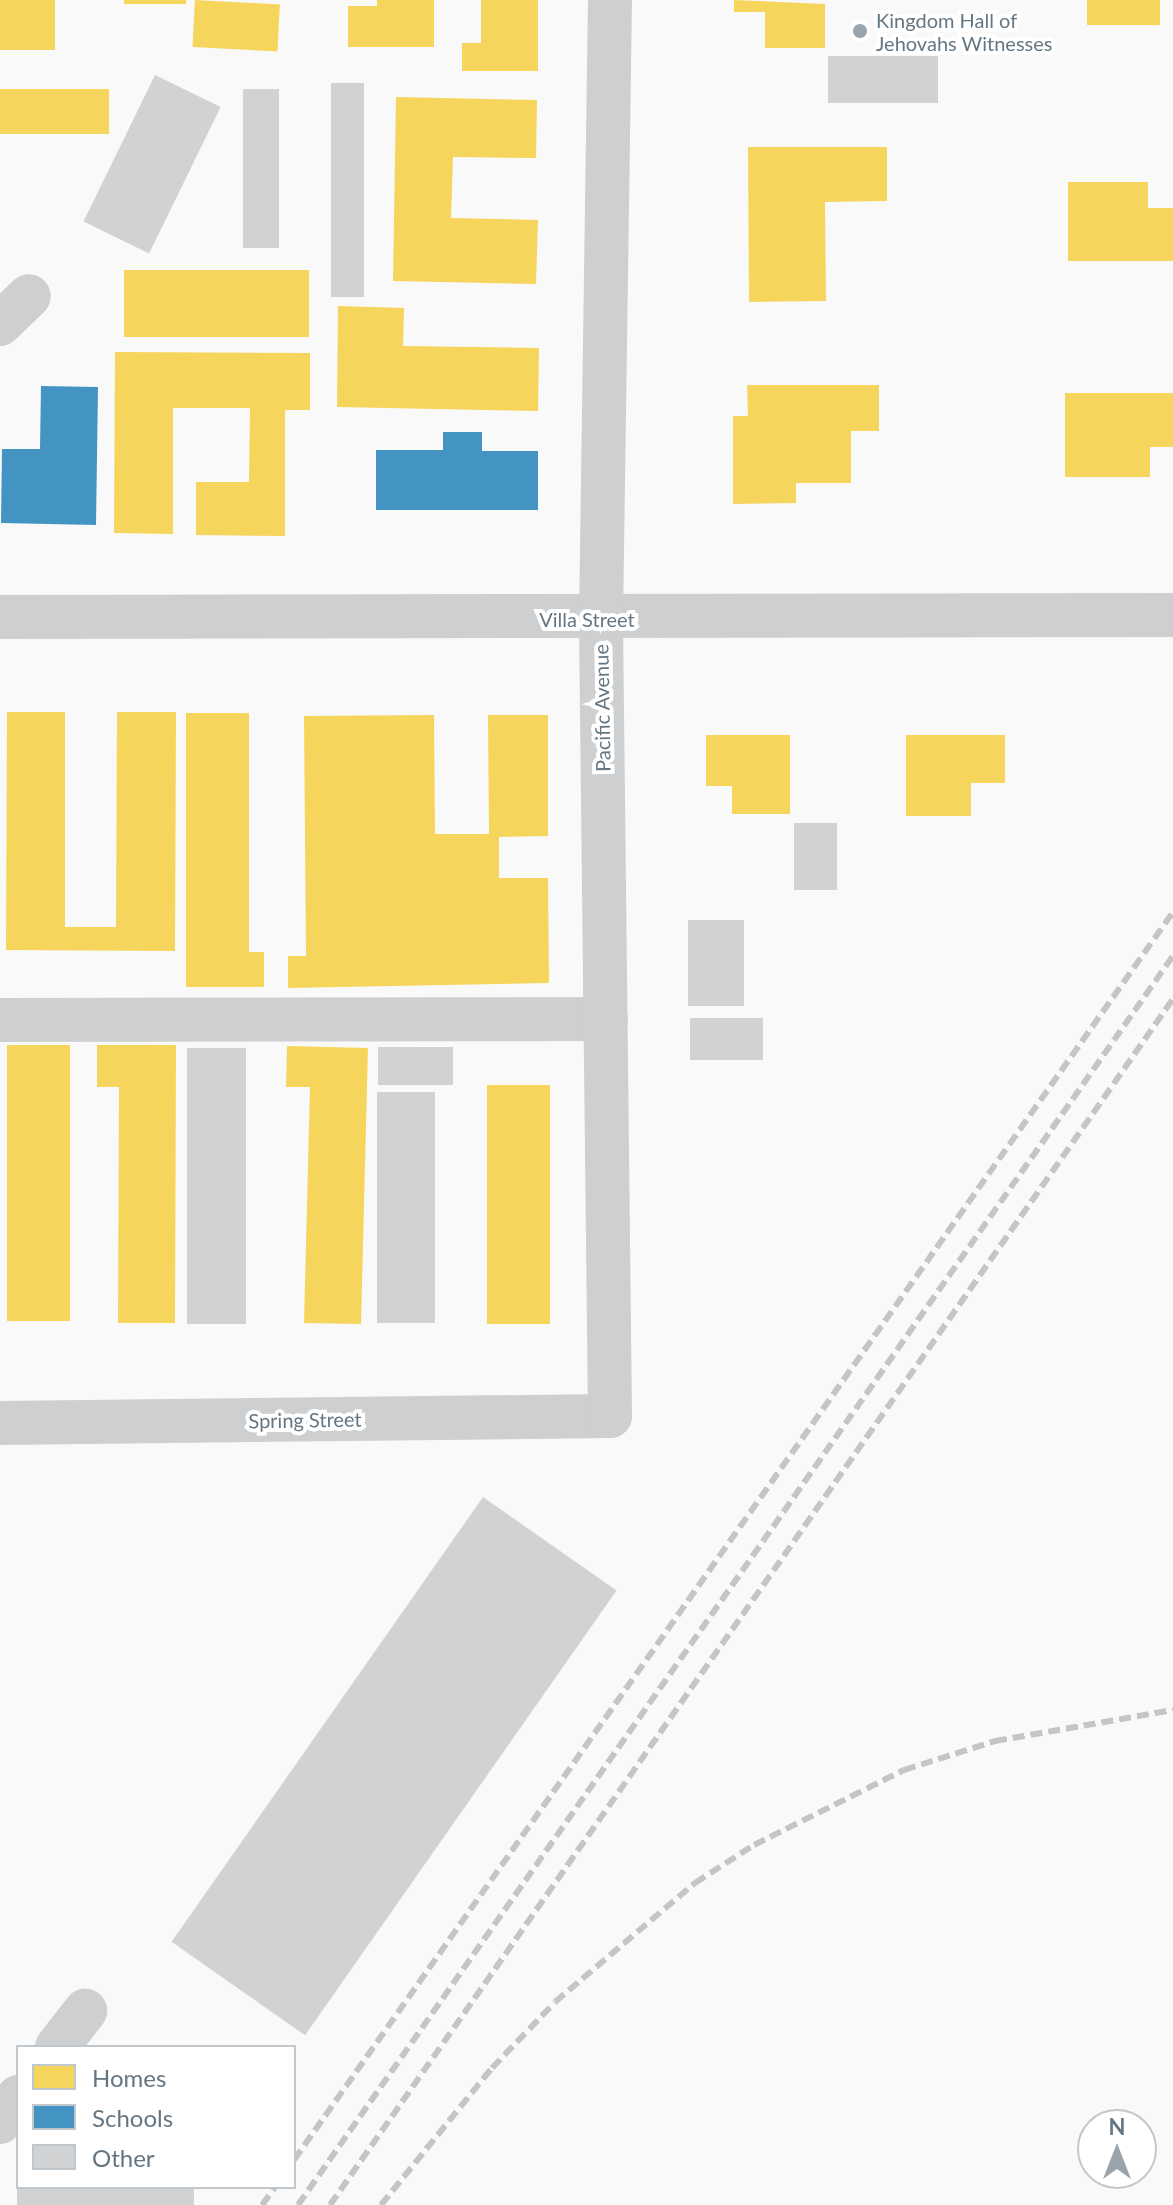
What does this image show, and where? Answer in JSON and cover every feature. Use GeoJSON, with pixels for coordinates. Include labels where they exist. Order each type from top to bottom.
{"type":"FeatureCollection","features":[{"type":"Feature","properties":{"kind":"street","name":"Pacific Avenue"},"geometry":{"type":"LineString","coordinates":[[610,0],[601,620],[610,1416]]}},
{"type":"Feature","properties":{"kind":"street","name":"Villa Street"},"geometry":{"type":"LineString","coordinates":[[0,617],[601,620],[1173,615]]}},
{"type":"Feature","properties":{"kind":"street"},"geometry":{"type":"LineString","coordinates":[[0,1020],[606,1019]]}},
{"type":"Feature","properties":{"kind":"street","name":"Spring Street"},"geometry":{"type":"LineString","coordinates":[[0,1423],[610,1416]]}},
{"type":"Feature","properties":{"kind":"street"},"geometry":{"type":"LineString","coordinates":[[59,2045],[85,2011]]}},
{"type":"Feature","properties":{"kind":"street"},"geometry":{"type":"LineString","coordinates":[[0,2122],[16,2100]]}},
{"type":"Feature","properties":{"kind":"building: Homes"},"geometry":{"type":"Polygon","coordinates":[[[0,0],[55,0],[55,50],[0,50],[0,0]]]}},
{"type":"Feature","properties":{"kind":"building: Homes"},"geometry":{"type":"Polygon","coordinates":[[[124,0],[186,0],[186,4],[124,4],[124,0]]]}},
{"type":"Feature","properties":{"kind":"building: Homes"},"geometry":{"type":"Polygon","coordinates":[[[195,0],[280,4],[277,51],[193,47],[195,0]]]}},
{"type":"Feature","properties":{"kind":"building: Homes"},"geometry":{"type":"Polygon","coordinates":[[[377,0],[434,0],[434,47],[348,47],[348,6],[377,6],[377,0]]]}},
{"type":"Feature","properties":{"kind":"building: Homes"},"geometry":{"type":"Polygon","coordinates":[[[481,0],[538,0],[538,71],[462,71],[462,43],[481,43],[481,0]]]}},
{"type":"Feature","properties":{"kind":"building: Homes"},"geometry":{"type":"Polygon","coordinates":[[[734,0],[825,4],[825,48],[765,48],[765,12],[734,12],[734,0]]]}},
{"type":"Feature","properties":{"kind":"building: Homes"},"geometry":{"type":"Polygon","coordinates":[[[1087,0],[1160,0],[1160,25],[1087,25],[1087,0]]]}},
{"type":"Feature","properties":{"kind":"building: Homes"},"geometry":{"type":"Polygon","coordinates":[[[0,89],[109,89],[109,134],[0,134],[0,89]]]}},
{"type":"Feature","properties":{"kind":"building: Homes"},"geometry":{"type":"Polygon","coordinates":[[[396,97],[537,100],[536,158],[453,157],[451,218],[538,220],[536,284],[393,281],[396,97]]]}},
{"type":"Feature","properties":{"kind":"building: Homes"},"geometry":{"type":"Polygon","coordinates":[[[748,147],[887,147],[887,201],[825,202],[826,301],[749,302],[748,147]]]}},
{"type":"Feature","properties":{"kind":"building: Homes"},"geometry":{"type":"Polygon","coordinates":[[[1068,182],[1148,182],[1148,208],[1173,208],[1173,261],[1068,261],[1068,182]]]}},
{"type":"Feature","properties":{"kind":"building: Homes"},"geometry":{"type":"Polygon","coordinates":[[[124,270],[309,270],[309,337],[124,337],[124,270]]]}},
{"type":"Feature","properties":{"kind":"building: Homes"},"geometry":{"type":"Polygon","coordinates":[[[338,306],[404,308],[403,346],[539,348],[538,411],[337,407],[338,306]]]}},
{"type":"Feature","properties":{"kind":"building: Homes"},"geometry":{"type":"Polygon","coordinates":[[[115,352],[310,353],[310,410],[285,410],[285,536],[196,535],[196,482],[249,482],[250,408],[173,408],[173,534],[114,533],[115,352]]]}},
{"type":"Feature","properties":{"kind":"building: Homes"},"geometry":{"type":"Polygon","coordinates":[[[747,385],[879,385],[879,431],[851,431],[851,483],[796,483],[796,503],[733,504],[733,416],[748,416],[747,385]]]}},
{"type":"Feature","properties":{"kind":"building: Homes"},"geometry":{"type":"Polygon","coordinates":[[[1065,393],[1173,393],[1173,447],[1150,447],[1150,477],[1065,477],[1065,393]]]}},
{"type":"Feature","properties":{"kind":"building: Homes"},"geometry":{"type":"Polygon","coordinates":[[[7,712],[65,712],[65,927],[116,927],[117,712],[176,712],[175,951],[6,950],[7,712]]]}},
{"type":"Feature","properties":{"kind":"building: Homes"},"geometry":{"type":"Polygon","coordinates":[[[186,713],[249,713],[249,952],[264,952],[264,987],[186,987],[186,713]]]}},
{"type":"Feature","properties":{"kind":"building: Homes"},"geometry":{"type":"Polygon","coordinates":[[[434,715],[435,834],[489,834],[488,715],[548,715],[548,836],[499,837],[499,878],[548,878],[549,983],[288,988],[288,956],[306,956],[304,716],[434,715]]]}},
{"type":"Feature","properties":{"kind":"building: Homes"},"geometry":{"type":"Polygon","coordinates":[[[706,735],[790,735],[790,814],[732,814],[732,786],[706,786],[706,735]]]}},
{"type":"Feature","properties":{"kind":"building: Homes"},"geometry":{"type":"Polygon","coordinates":[[[906,735],[1005,735],[1005,783],[971,783],[971,816],[906,816],[906,735]]]}},
{"type":"Feature","properties":{"kind":"building: Homes"},"geometry":{"type":"Polygon","coordinates":[[[7,1045],[70,1045],[70,1321],[7,1321],[7,1045]]]}},
{"type":"Feature","properties":{"kind":"building: Homes"},"geometry":{"type":"Polygon","coordinates":[[[97,1045],[176,1045],[175,1323],[118,1323],[119,1087],[97,1087],[97,1045]]]}},
{"type":"Feature","properties":{"kind":"building: Homes"},"geometry":{"type":"Polygon","coordinates":[[[287,1046],[368,1048],[361,1324],[304,1323],[310,1087],[286,1087],[287,1046]]]}},
{"type":"Feature","properties":{"kind":"building: Homes"},"geometry":{"type":"Polygon","coordinates":[[[487,1085],[550,1085],[550,1324],[487,1324],[487,1085]]]}},
{"type":"Feature","properties":{"kind":"building: Schools"},"geometry":{"type":"Polygon","coordinates":[[[41,386],[98,387],[96,525],[1,523],[2,449],[40,449],[41,386]]]}},
{"type":"Feature","properties":{"kind":"building: Schools"},"geometry":{"type":"Polygon","coordinates":[[[443,432],[482,432],[482,451],[538,451],[538,510],[376,510],[376,450],[443,450],[443,432]]]}},
{"type":"Feature","properties":{"kind":"building: Other"},"geometry":{"type":"Polygon","coordinates":[[[828,56],[938,56],[938,103],[828,103],[828,56]]]}},
{"type":"Feature","properties":{"kind":"building: Other"},"geometry":{"type":"Polygon","coordinates":[[[155,75],[221,107],[149,254],[84,222],[155,75]]]}},
{"type":"Feature","properties":{"kind":"building: Other"},"geometry":{"type":"Polygon","coordinates":[[[331,83],[364,83],[364,297],[331,297],[331,83]]]}},
{"type":"Feature","properties":{"kind":"building: Other"},"geometry":{"type":"Polygon","coordinates":[[[243,89],[279,89],[279,248],[243,248],[243,89]]]}},
{"type":"Feature","properties":{"kind":"building: Other"},"geometry":{"type":"Polygon","coordinates":[[[794,823],[837,823],[837,890],[794,890],[794,823]]]}},
{"type":"Feature","properties":{"kind":"building: Other"},"geometry":{"type":"Polygon","coordinates":[[[688,920],[744,920],[744,1006],[688,1006],[688,920]]]}},
{"type":"Feature","properties":{"kind":"building: Other"},"geometry":{"type":"Polygon","coordinates":[[[690,1018],[763,1018],[763,1060],[690,1060],[690,1018]]]}},
{"type":"Feature","properties":{"kind":"building: Other"},"geometry":{"type":"Polygon","coordinates":[[[378,1047],[453,1047],[453,1085],[378,1085],[378,1047]]]}},
{"type":"Feature","properties":{"kind":"building: Other"},"geometry":{"type":"Polygon","coordinates":[[[187,1048],[246,1048],[246,1324],[187,1324],[187,1048]]]}},
{"type":"Feature","properties":{"kind":"building: Other"},"geometry":{"type":"Polygon","coordinates":[[[377,1092],[435,1092],[435,1323],[377,1323],[377,1092]]]}},
{"type":"Feature","properties":{"kind":"building: Other"},"geometry":{"type":"Polygon","coordinates":[[[483,1497],[617,1590],[305,2035],[172,1942],[483,1497]]]}},
{"type":"Feature","properties":{"kind":"building: Other"},"geometry":{"type":"Polygon","coordinates":[[[17,2189],[194,2189],[194,2205],[17,2205],[17,2189]]]}},
{"type":"Feature","properties":{"kind":"railway"},"geometry":{"type":"LineString","coordinates":[[296,2157],[1173,912]]}},
{"type":"Feature","properties":{"kind":"railway"},"geometry":{"type":"LineString","coordinates":[[298,2205],[1173,956]]}},
{"type":"Feature","properties":{"kind":"railway"},"geometry":{"type":"LineString","coordinates":[[330,2205],[1173,999]]}},
{"type":"Feature","properties":{"kind":"railway"},"geometry":{"type":"LineString","coordinates":[[381,2205],[492,2068],[555,2002],[695,1883],[754,1845],[904,1770],[995,1741],[1173,1710]]}},
{"type":"Feature","properties":{"kind":"railway"},"geometry":{"type":"LineString","coordinates":[[262,2205],[274,2189]]}},
{"type":"Feature","properties":{"kind":"place","name":"Kingdom Hall of Jehovahs Witnesses"},"geometry":{"type":"Point","coordinates":[860,31]}}]}
